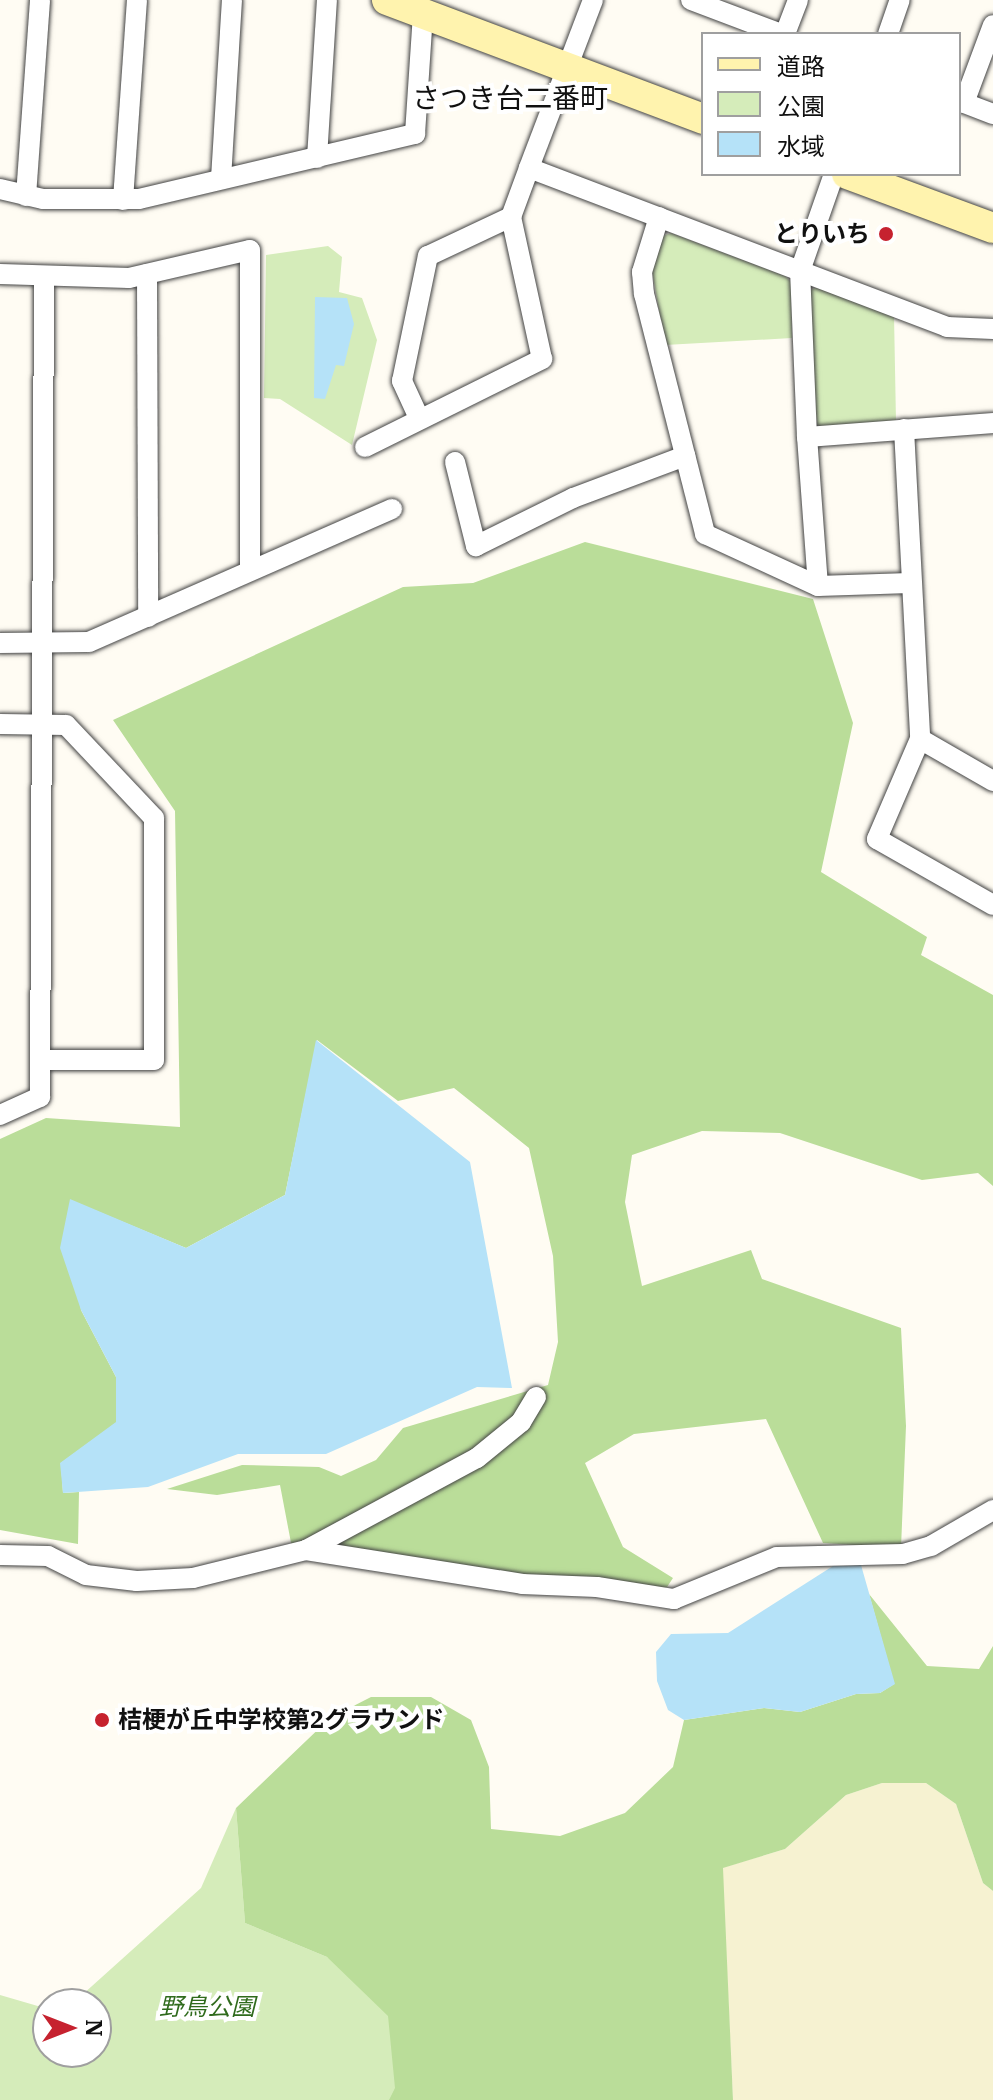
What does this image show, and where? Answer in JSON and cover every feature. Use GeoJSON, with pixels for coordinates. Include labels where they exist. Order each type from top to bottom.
{"type":"FeatureCollection","features":[{"type":"Feature","properties":{"kind":"street"},"geometry":{"type":"LineString","coordinates":[[26,196],[40,0]]}},
{"type":"Feature","properties":{"kind":"street"},"geometry":{"type":"LineString","coordinates":[[123,200],[137,0]]}},
{"type":"Feature","properties":{"kind":"street"},"geometry":{"type":"LineString","coordinates":[[221,179],[232,0]]}},
{"type":"Feature","properties":{"kind":"street"},"geometry":{"type":"LineString","coordinates":[[317,158],[327,0]]}},
{"type":"Feature","properties":{"kind":"street"},"geometry":{"type":"LineString","coordinates":[[387,0],[701,118]]}},
{"type":"Feature","properties":{"kind":"street"},"geometry":{"type":"LineString","coordinates":[[365,447],[542,359],[511,217],[593,0]]}},
{"type":"Feature","properties":{"kind":"street"},"geometry":{"type":"LineString","coordinates":[[694,0],[778,32]]}},
{"type":"Feature","properties":{"kind":"street"},"geometry":{"type":"LineString","coordinates":[[784,32],[798,0]]}},
{"type":"Feature","properties":{"kind":"street"},"geometry":{"type":"LineString","coordinates":[[889,32],[900,0]]}},
{"type":"Feature","properties":{"kind":"street"},"geometry":{"type":"LineString","coordinates":[[0,189],[26,196],[123,200],[415,134],[423,13]]}},
{"type":"Feature","properties":{"kind":"street"},"geometry":{"type":"LineString","coordinates":[[993,25],[962,102],[993,114]]}},
{"type":"Feature","properties":{"kind":"street"},"geometry":{"type":"LineString","coordinates":[[529,168],[947,327],[993,329]]}},
{"type":"Feature","properties":{"kind":"street"},"geometry":{"type":"LineString","coordinates":[[818,586],[807,437],[800,271],[833,176]]}},
{"type":"Feature","properties":{"kind":"street"},"geometry":{"type":"LineString","coordinates":[[852,176],[993,228]]}},
{"type":"Feature","properties":{"kind":"street"},"geometry":{"type":"LineString","coordinates":[[419,418],[402,381],[428,256],[511,217]]}},
{"type":"Feature","properties":{"kind":"street"},"geometry":{"type":"LineString","coordinates":[[659,217],[645,259],[644,294],[705,534],[818,586],[910,583]]}},
{"type":"Feature","properties":{"kind":"street"},"geometry":{"type":"LineString","coordinates":[[0,274],[44,277],[147,274],[250,250],[250,569]]}},
{"type":"Feature","properties":{"kind":"street"},"geometry":{"type":"LineString","coordinates":[[147,274],[148,617]]}},
{"type":"Feature","properties":{"kind":"street"},"geometry":{"type":"LineString","coordinates":[[0,1115],[40,1097],[44,277]]}},
{"type":"Feature","properties":{"kind":"street"},"geometry":{"type":"LineString","coordinates":[[807,437],[993,423]]}},
{"type":"Feature","properties":{"kind":"street"},"geometry":{"type":"LineString","coordinates":[[904,429],[920,739],[877,839],[993,905]]}},
{"type":"Feature","properties":{"kind":"street"},"geometry":{"type":"LineString","coordinates":[[455,462],[476,546],[573,498],[685,456]]}},
{"type":"Feature","properties":{"kind":"street"},"geometry":{"type":"LineString","coordinates":[[0,643],[89,642],[392,509]]}},
{"type":"Feature","properties":{"kind":"street"},"geometry":{"type":"LineString","coordinates":[[0,724],[66,725],[154,818],[154,1060],[41,1060]]}},
{"type":"Feature","properties":{"kind":"street"},"geometry":{"type":"LineString","coordinates":[[920,739],[993,781]]}},
{"type":"Feature","properties":{"kind":"street"},"geometry":{"type":"LineString","coordinates":[[0,1555],[48,1556],[86,1575],[137,1581],[193,1578],[306,1550],[477,1458],[521,1422],[536,1397]]}},
{"type":"Feature","properties":{"kind":"street"},"geometry":{"type":"LineString","coordinates":[[306,1550],[522,1584],[597,1587],[674,1599],[777,1557],[903,1554],[931,1546],[993,1510]]}},
{"type":"Feature","properties":{"kind":"shaded area"},"geometry":{"type":"Polygon","coordinates":[[[882,1783],[926,1783],[956,1804],[983,1883],[993,1891],[993,2100],[733,2100],[722,1868],[785,1849],[846,1795],[882,1783]]]}},
{"type":"Feature","properties":{"kind":"green space"},"geometry":{"type":"Polygon","coordinates":[[[671,233],[785,276],[791,282],[792,338],[665,345],[652,270],[663,236],[671,233]]]}},
{"type":"Feature","properties":{"kind":"green space"},"geometry":{"type":"Polygon","coordinates":[[[328,246],[342,257],[339,292],[362,298],[377,340],[352,445],[280,399],[264,398],[266,255],[328,246]]]}},
{"type":"Feature","properties":{"kind":"green space"},"geometry":{"type":"Polygon","coordinates":[[[817,287],[894,315],[896,422],[823,429],[817,424],[809,291],[817,287]]]}},
{"type":"Feature","properties":{"kind":"green space"},"geometry":{"type":"Polygon","coordinates":[[[585,542],[813,599],[853,723],[821,872],[927,937],[921,955],[993,995],[993,1186],[978,1173],[922,1180],[780,1133],[702,1131],[632,1155],[625,1202],[642,1286],[751,1250],[762,1279],[901,1328],[906,1426],[901,1548],[823,1543],[766,1419],[634,1434],[585,1463],[623,1547],[673,1578],[667,1587],[650,1593],[292,1548],[280,1485],[217,1495],[167,1489],[242,1465],[319,1467],[341,1476],[376,1460],[403,1428],[548,1385],[558,1342],[553,1256],[529,1148],[454,1088],[398,1101],[317,1040],[285,1195],[186,1248],[70,1200],[81,1310],[116,1377],[116,1423],[61,1463],[63,1493],[79,1492],[78,1544],[0,1530],[0,1139],[46,1118],[180,1127],[175,811],[113,720],[403,587],[473,583],[585,542]]]}},
{"type":"Feature","properties":{"kind":"green space"},"geometry":{"type":"Polygon","coordinates":[[[869,1594],[927,1666],[979,1669],[993,1646],[993,1891],[983,1883],[956,1804],[926,1783],[882,1783],[846,1795],[785,1849],[723,1868],[733,2100],[389,2100],[395,2088],[388,2016],[327,1957],[245,1923],[236,1808],[330,1718],[371,1697],[431,1697],[471,1720],[489,1767],[491,1829],[560,1836],[625,1813],[673,1767],[684,1720],[764,1708],[800,1712],[856,1694],[880,1693],[894,1684],[869,1594]]]}},
{"type":"Feature","properties":{"kind":"green space","name":"野鳥公園"},"geometry":{"type":"Polygon","coordinates":[[[236,1808],[245,1923],[327,1957],[580,2100],[0,2100],[0,1995],[32,2004],[32,2068],[112,2068],[112,1988],[90,1988],[201,1888],[236,1808]]]}},
{"type":"Feature","properties":{"kind":"water"},"geometry":{"type":"Polygon","coordinates":[[[315,297],[347,298],[354,324],[344,366],[336,365],[325,399],[314,398],[315,297]]]}},
{"type":"Feature","properties":{"kind":"water"},"geometry":{"type":"Polygon","coordinates":[[[316,1040],[470,1162],[512,1388],[477,1387],[326,1454],[238,1454],[148,1487],[63,1493],[60,1463],[116,1422],[116,1377],[81,1310],[60,1248],[70,1199],[186,1248],[285,1195],[316,1040]]]}},
{"type":"Feature","properties":{"kind":"water"},"geometry":{"type":"Polygon","coordinates":[[[861,1565],[895,1684],[880,1693],[856,1694],[800,1712],[764,1708],[684,1720],[668,1710],[657,1681],[656,1652],[671,1634],[728,1633],[833,1566],[861,1565]]]}},
{"type":"Feature","properties":{"kind":"place","name":"とりいち"},"geometry":{"type":"Point","coordinates":[886,234]}},
{"type":"Feature","properties":{"kind":"place","name":"桔梗が丘中学校第2グラウンド"},"geometry":{"type":"Point","coordinates":[102,1720]}},
{"type":"Feature","properties":{"kind":"district","name":"さつき台二番町"},"geometry":{"type":"Point","coordinates":[510,98]}}]}
